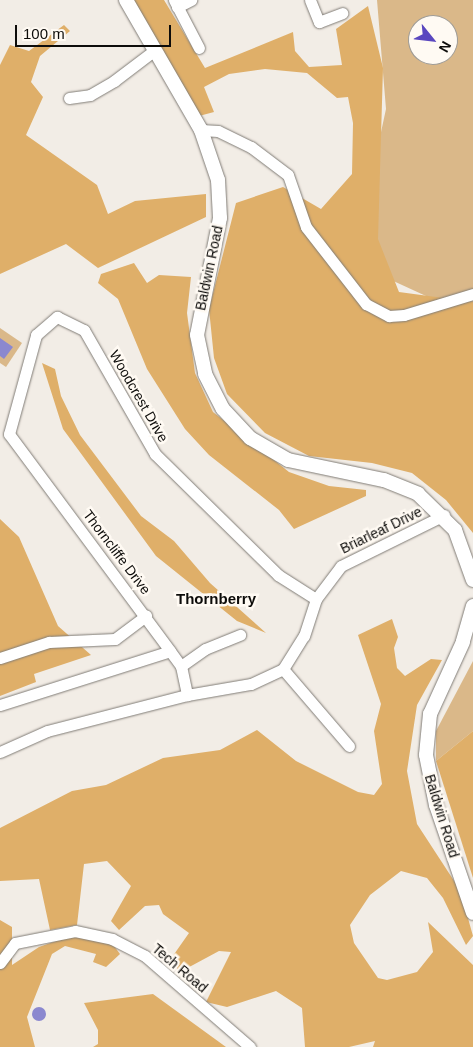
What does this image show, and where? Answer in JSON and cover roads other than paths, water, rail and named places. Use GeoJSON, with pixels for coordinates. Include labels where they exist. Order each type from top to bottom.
{"type":"FeatureCollection","features":[{"type":"Feature","properties":{"kind":"street","name":"Baldwin Road"},"geometry":{"type":"LineString","coordinates":[[126,0],[201,130],[221,200],[197,335],[205,374],[224,409],[267,450],[307,466],[401,485],[444,515],[464,548],[473,580]]}},
{"type":"Feature","properties":{"kind":"street"},"geometry":{"type":"LineString","coordinates":[[191,0],[176,3],[199,48]]}},
{"type":"Feature","properties":{"kind":"street"},"geometry":{"type":"LineString","coordinates":[[310,0],[319,22],[342,13]]}},
{"type":"Feature","properties":{"kind":"street"},"geometry":{"type":"LineString","coordinates":[[69,98],[90,95],[114,82],[155,50]]}},
{"type":"Feature","properties":{"kind":"street"},"geometry":{"type":"LineString","coordinates":[[201,130],[218,132],[251,147],[288,175],[306,227],[366,304],[389,316],[404,315],[473,294]]}},
{"type":"Feature","properties":{"kind":"street","name":"Woodcrest Drive"},"geometry":{"type":"LineString","coordinates":[[4,432],[36,334],[57,317],[84,330],[155,454],[278,575],[316,599]]}},
{"type":"Feature","properties":{"kind":"street","name":"Thorncliffe Drive"},"geometry":{"type":"LineString","coordinates":[[4,432],[146,616],[181,666],[187,695]]}},
{"type":"Feature","properties":{"kind":"street","name":"Briarleaf Drive"},"geometry":{"type":"LineString","coordinates":[[283,670],[304,636],[316,599],[341,566],[444,515]]}},
{"type":"Feature","properties":{"kind":"street","name":"Baldwin Road"},"geometry":{"type":"LineString","coordinates":[[473,606],[463,642],[430,714],[426,755],[436,805],[473,913]]}},
{"type":"Feature","properties":{"kind":"street"},"geometry":{"type":"LineString","coordinates":[[0,658],[49,642],[115,639],[146,616]]}},
{"type":"Feature","properties":{"kind":"street"},"geometry":{"type":"LineString","coordinates":[[181,666],[205,648],[240,635]]}},
{"type":"Feature","properties":{"kind":"street"},"geometry":{"type":"LineString","coordinates":[[0,705],[170,651]]}},
{"type":"Feature","properties":{"kind":"street"},"geometry":{"type":"LineString","coordinates":[[0,752],[56,728],[187,695],[251,684],[283,670],[350,746]]}},
{"type":"Feature","properties":{"kind":"street","name":"Tech Road"},"geometry":{"type":"LineString","coordinates":[[0,963],[15,943],[76,931],[112,939],[145,956],[250,1047]]}},
{"type":"Feature","properties":{"kind":"district","name":"Thornberry"},"geometry":{"type":"Point","coordinates":[216,599]}}]}
